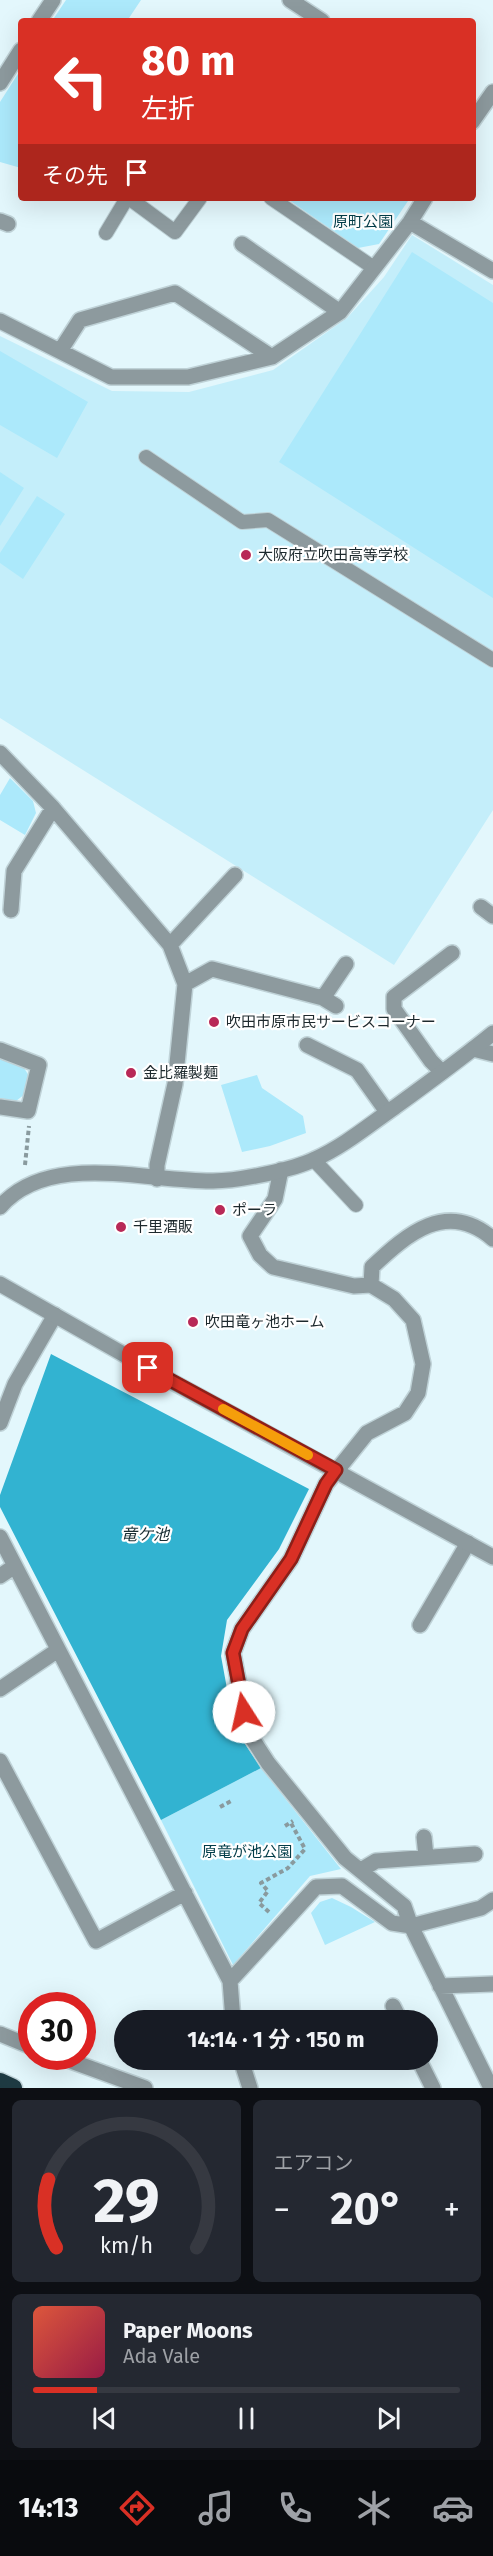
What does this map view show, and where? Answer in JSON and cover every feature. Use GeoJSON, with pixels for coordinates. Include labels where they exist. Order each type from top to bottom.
{"type":"FeatureCollection","features":[{"type":"Feature","properties":{"kind":"highway"},"geometry":{"type":"LineString","coordinates":[[0,2082],[13,2088]]}},
{"type":"Feature","properties":{"kind":"street"},"geometry":{"type":"LineString","coordinates":[[41,18],[53,0]]}},
{"type":"Feature","properties":{"kind":"street"},"geometry":{"type":"LineString","coordinates":[[290,0],[317,18]]}},
{"type":"Feature","properties":{"kind":"street"},"geometry":{"type":"LineString","coordinates":[[0,82],[18,55]]}},
{"type":"Feature","properties":{"kind":"street"},"geometry":{"type":"LineString","coordinates":[[476,116],[493,92]]}},
{"type":"Feature","properties":{"kind":"street"},"geometry":{"type":"LineString","coordinates":[[0,321],[111,377],[188,378],[272,357],[340,312],[410,222],[423,201]]}},
{"type":"Feature","properties":{"kind":"street"},"geometry":{"type":"LineString","coordinates":[[410,222],[493,271]]}},
{"type":"Feature","properties":{"kind":"street"},"geometry":{"type":"LineString","coordinates":[[242,244],[340,312]]}},
{"type":"Feature","properties":{"kind":"street"},"geometry":{"type":"LineString","coordinates":[[60,351],[80,320],[176,293],[272,357]]}},
{"type":"Feature","properties":{"kind":"street"},"geometry":{"type":"LineString","coordinates":[[0,753],[53,808],[170,945],[185,984],[175,1084],[157,1165],[157,1179]]}},
{"type":"Feature","properties":{"kind":"street"},"geometry":{"type":"LineString","coordinates":[[11,910],[14,871],[53,808]]}},
{"type":"Feature","properties":{"kind":"street"},"geometry":{"type":"LineString","coordinates":[[170,945],[235,875]]}},
{"type":"Feature","properties":{"kind":"street"},"geometry":{"type":"LineString","coordinates":[[442,1072],[431,1061],[394,1009],[394,997],[452,953]]}},
{"type":"Feature","properties":{"kind":"street"},"geometry":{"type":"LineString","coordinates":[[185,984],[212,969],[329,1002],[346,964]]}},
{"type":"Feature","properties":{"kind":"street"},"geometry":{"type":"LineString","coordinates":[[0,1207],[7,1199],[31,1184],[57,1175],[91,1173],[215,1181],[281,1170],[314,1160],[354,1137],[493,1033]]}},
{"type":"Feature","properties":{"kind":"street"},"geometry":{"type":"LineString","coordinates":[[307,1046],[357,1070],[387,1113]]}},
{"type":"Feature","properties":{"kind":"street"},"geometry":{"type":"LineString","coordinates":[[473,1049],[493,1054]]}},
{"type":"Feature","properties":{"kind":"street"},"geometry":{"type":"LineString","coordinates":[[0,1050],[39,1065],[28,1111],[0,1107]]}},
{"type":"Feature","properties":{"kind":"street"},"geometry":{"type":"LineString","coordinates":[[281,1170],[275,1199],[250,1236],[260,1255],[273,1268],[354,1286],[371,1285],[394,1299],[413,1320],[423,1364],[418,1393],[405,1413],[367,1433],[336,1470],[326,1484],[291,1559],[242,1629],[233,1653],[248,1732],[268,1763],[345,1858],[404,1906],[411,1926],[490,2088]]}},
{"type":"Feature","properties":{"kind":"street"},"geometry":{"type":"LineString","coordinates":[[371,1285],[372,1267],[402,1239],[425,1226],[456,1221],[481,1228],[493,1239]]}},
{"type":"Feature","properties":{"kind":"street"},"geometry":{"type":"LineString","coordinates":[[0,1284],[493,1557]]}},
{"type":"Feature","properties":{"kind":"street"},"geometry":{"type":"LineString","coordinates":[[0,1422],[15,1384],[55,1315]]}},
{"type":"Feature","properties":{"kind":"street"},"geometry":{"type":"LineString","coordinates":[[0,1537],[230,1981],[232,2010]]}},
{"type":"Feature","properties":{"kind":"street"},"geometry":{"type":"LineString","coordinates":[[420,1625],[468,1543]]}},
{"type":"Feature","properties":{"kind":"street"},"geometry":{"type":"LineString","coordinates":[[0,1576],[15,1566]]}},
{"type":"Feature","properties":{"kind":"street"},"geometry":{"type":"LineString","coordinates":[[0,1689],[58,1650]]}},
{"type":"Feature","properties":{"kind":"street"},"geometry":{"type":"LineString","coordinates":[[0,1761],[96,1941],[185,1893]]}},
{"type":"Feature","properties":{"kind":"street"},"geometry":{"type":"LineString","coordinates":[[424,1837],[426,1856]]}},
{"type":"Feature","properties":{"kind":"street"},"geometry":{"type":"LineString","coordinates":[[361,1869],[376,1861],[475,1854]]}},
{"type":"Feature","properties":{"kind":"street"},"geometry":{"type":"LineString","coordinates":[[230,1981],[315,1887],[342,1886],[392,1923],[411,1926],[481,1908],[493,1900]]}},
{"type":"Feature","properties":{"kind":"street"},"geometry":{"type":"LineString","coordinates":[[440,1986],[493,1984]]}},
{"type":"Feature","properties":{"kind":"street"},"geometry":{"type":"LineString","coordinates":[[393,2006],[395,2010]]}},
{"type":"Feature","properties":{"kind":"street"},"geometry":{"type":"LineString","coordinates":[[0,2034],[18,2041]]}},
{"type":"Feature","properties":{"kind":"street"},"geometry":{"type":"LineString","coordinates":[[96,2070],[145,2088]]}},
{"type":"Feature","properties":{"kind":"street"},"geometry":{"type":"LineString","coordinates":[[244,2070],[250,2088]]}},
{"type":"Feature","properties":{"kind":"street"},"geometry":{"type":"LineString","coordinates":[[424,2070],[433,2088]]}},
{"type":"Feature","properties":{"kind":"lane"},"geometry":{"type":"LineString","coordinates":[[106,233],[126,201]]}},
{"type":"Feature","properties":{"kind":"lane"},"geometry":{"type":"LineString","coordinates":[[132,201],[175,231],[198,201]]}},
{"type":"Feature","properties":{"kind":"lane"},"geometry":{"type":"LineString","coordinates":[[275,201],[374,268]]}},
{"type":"Feature","properties":{"kind":"lane"},"geometry":{"type":"LineString","coordinates":[[146,457],[242,522],[268,520],[493,660]]}},
{"type":"Feature","properties":{"kind":"lane"},"geometry":{"type":"LineString","coordinates":[[314,1160],[356,1205]]}},
{"type":"Feature","properties":{"kind":"path"},"geometry":{"type":"LineString","coordinates":[[25,1165],[30,1120],[28,1111]]}},
{"type":"Feature","properties":{"kind":"path"},"geometry":{"type":"LineString","coordinates":[[220,1807],[233,1800]]}},
{"type":"Feature","properties":{"kind":"path"},"geometry":{"type":"LineString","coordinates":[[268,1911],[258,1903],[268,1891],[261,1883],[288,1868],[304,1849],[291,1822]]}},
{"type":"Feature","properties":{"kind":"shaded area","name":"大阪府立吹田高等学校"},"geometry":{"type":"Polygon","coordinates":[[[412,235],[493,285],[493,810],[394,965],[0,718],[0,336],[112,391],[189,392],[273,370],[347,318],[384,277],[412,235]]]}},
{"type":"Feature","properties":{"kind":"green space"},"geometry":{"type":"Polygon","coordinates":[[[66,0],[141,0],[129,18],[54,18],[66,0]]]}},
{"type":"Feature","properties":{"kind":"green space"},"geometry":{"type":"Polygon","coordinates":[[[18,74],[18,167],[0,162],[0,102],[18,74]]]}},
{"type":"Feature","properties":{"kind":"green space","name":"原町公園"},"geometry":{"type":"Polygon","coordinates":[[[290,201],[408,201],[379,244],[358,248],[290,201]]]}},
{"type":"Feature","properties":{"kind":"green space"},"geometry":{"type":"Polygon","coordinates":[[[412,252],[493,303],[493,598],[279,462],[412,252]]]}},
{"type":"Feature","properties":{"kind":"green space"},"geometry":{"type":"Polygon","coordinates":[[[0,351],[88,402],[57,458],[0,425],[0,351]]]}},
{"type":"Feature","properties":{"kind":"green space"},"geometry":{"type":"Polygon","coordinates":[[[0,472],[24,488],[0,526],[0,472]]]}},
{"type":"Feature","properties":{"kind":"green space"},"geometry":{"type":"Polygon","coordinates":[[[37,496],[65,514],[23,579],[0,563],[0,553],[37,496]]]}},
{"type":"Feature","properties":{"kind":"green space"},"geometry":{"type":"Polygon","coordinates":[[[10,778],[33,801],[36,813],[25,835],[0,820],[0,795],[10,778]]]}},
{"type":"Feature","properties":{"kind":"green space"},"geometry":{"type":"Polygon","coordinates":[[[0,1058],[24,1068],[29,1076],[25,1094],[16,1101],[0,1098],[0,1058]]]}},
{"type":"Feature","properties":{"kind":"green space"},"geometry":{"type":"Polygon","coordinates":[[[257,1075],[262,1088],[303,1116],[306,1133],[270,1146],[242,1152],[221,1085],[257,1075]]]}},
{"type":"Feature","properties":{"kind":"green space","name":"原竜が池公園"},"geometry":{"type":"Polygon","coordinates":[[[261,1768],[341,1869],[310,1876],[233,1965],[161,1820],[261,1768]]]}},
{"type":"Feature","properties":{"kind":"green space"},"geometry":{"type":"Polygon","coordinates":[[[332,1898],[375,1922],[325,1945],[311,1913],[320,1902],[332,1898]]]}},
{"type":"Feature","properties":{"kind":"water","name":"竜ケ池"},"geometry":{"type":"Polygon","coordinates":[[[51,1354],[309,1489],[279,1549],[227,1620],[221,1656],[234,1727],[261,1768],[161,1820],[0,1507],[0,1495],[51,1354]]]}},
{"type":"Feature","properties":{"kind":"slow traffic"},"geometry":{"type":"LineString","coordinates":[[223,1409],[308,1455]]}},
{"type":"Feature","properties":{"kind":"place","name":"大阪府立吹田高等学校"},"geometry":{"type":"Point","coordinates":[246,555]}},
{"type":"Feature","properties":{"kind":"place","name":"吹田市原市民サービスコーナー"},"geometry":{"type":"Point","coordinates":[214,1022]}},
{"type":"Feature","properties":{"kind":"place","name":"金比羅製麺"},"geometry":{"type":"Point","coordinates":[131,1073]}},
{"type":"Feature","properties":{"kind":"place","name":"ポーラ"},"geometry":{"type":"Point","coordinates":[220,1210]}},
{"type":"Feature","properties":{"kind":"place","name":"千里酒販"},"geometry":{"type":"Point","coordinates":[121,1227]}},
{"type":"Feature","properties":{"kind":"place","name":"吹田竜ヶ池ホーム"},"geometry":{"type":"Point","coordinates":[193,1322]}},
{"type":"Feature","properties":{"kind":"route"},"geometry":{"type":"LineString","coordinates":[[148,1368],[336,1470],[326,1484],[291,1559],[242,1629],[233,1653],[244,1712]]}}]}
